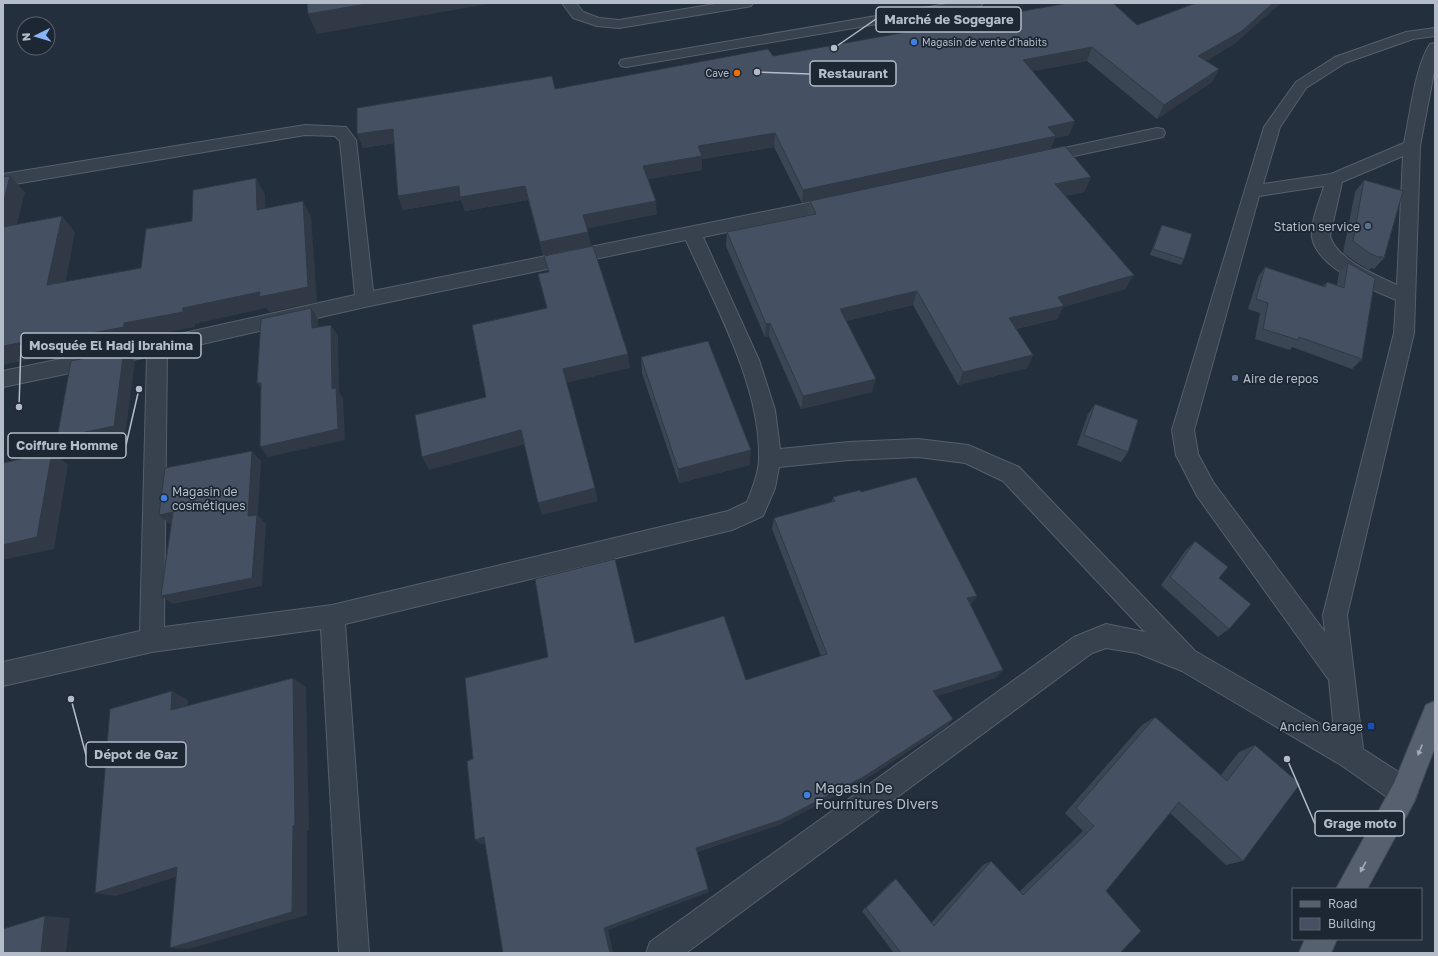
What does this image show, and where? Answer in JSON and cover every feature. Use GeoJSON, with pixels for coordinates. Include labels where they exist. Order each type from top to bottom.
{"type":"FeatureCollection","features":[{"type":"Feature","properties":{"kind":"main road"},"geometry":{"type":"LineString","coordinates":[[1352,888],[1404,792],[1435,714]]}},
{"type":"Feature","properties":{"kind":"main road"},"geometry":{"type":"LineString","coordinates":[[1314,953],[1321,940]]}},
{"type":"Feature","properties":{"kind":"street"},"geometry":{"type":"LineString","coordinates":[[568,3],[578,15],[598,22],[619,24],[746,3]]}},
{"type":"Feature","properties":{"kind":"street"},"geometry":{"type":"LineString","coordinates":[[626,64],[976,3]]}},
{"type":"Feature","properties":{"kind":"street"},"geometry":{"type":"LineString","coordinates":[[1340,675],[1205,488],[1187,454],[1182,430],[1272,127],[1301,85],[1340,60],[1411,35],[1435,32]]}},
{"type":"Feature","properties":{"kind":"street"},"geometry":{"type":"LineString","coordinates":[[1350,756],[1340,675],[1335,615],[1404,333],[1412,146],[1428,64],[1435,47]]}},
{"type":"Feature","properties":{"kind":"street"},"geometry":{"type":"LineString","coordinates":[[3,180],[305,130],[340,131],[348,140],[365,300]]}},
{"type":"Feature","properties":{"kind":"street"},"geometry":{"type":"LineString","coordinates":[[1026,162],[1157,133]]}},
{"type":"Feature","properties":{"kind":"street"},"geometry":{"type":"LineString","coordinates":[[1252,191],[1334,179],[1412,146]]}},
{"type":"Feature","properties":{"kind":"street"},"geometry":{"type":"LineString","coordinates":[[1334,179],[1321,237],[1324,248],[1339,263],[1406,297]]}},
{"type":"Feature","properties":{"kind":"street"},"geometry":{"type":"LineString","coordinates":[[3,378],[157,347],[365,300],[857,198]]}},
{"type":"Feature","properties":{"kind":"street"},"geometry":{"type":"LineString","coordinates":[[3,674],[152,640],[332,616],[732,520],[755,509],[764,488],[770,459],[765,410],[749,360],[692,233]]}},
{"type":"Feature","properties":{"kind":"street"},"geometry":{"type":"LineString","coordinates":[[152,640],[157,347]]}},
{"type":"Feature","properties":{"kind":"street"},"geometry":{"type":"LineString","coordinates":[[770,459],[849,451],[918,448],[968,454],[1011,474],[1190,662]]}},
{"type":"Feature","properties":{"kind":"street"},"geometry":{"type":"LineString","coordinates":[[332,616],[354,953]]}},
{"type":"Feature","properties":{"kind":"street"},"geometry":{"type":"LineString","coordinates":[[661,953],[1084,646],[1106,636],[1137,641],[1190,662],[1350,756],[1404,792]]}},
{"type":"Feature","properties":{"kind":"building"},"geometry":{"type":"Polygon","coordinates":[[[307,3],[372,3],[308,14],[307,3]]]}},
{"type":"Feature","properties":{"kind":"building"},"geometry":{"type":"Polygon","coordinates":[[[1068,3],[1113,3],[1137,25],[1196,3],[1273,3],[1242,31],[1198,56],[1219,69],[1164,105],[1092,47],[1023,60],[1075,121],[1048,127],[1056,136],[803,190],[775,133],[698,146],[702,156],[643,166],[656,201],[583,215],[588,232],[540,242],[525,186],[460,197],[459,186],[398,196],[393,129],[357,134],[357,108],[552,76],[555,89],[768,49],[773,56],[1068,3]]]}},
{"type":"Feature","properties":{"kind":"building"},"geometry":{"type":"Polygon","coordinates":[[[1065,146],[1091,177],[1055,184],[1134,275],[1058,297],[1064,306],[1009,318],[1033,355],[963,372],[917,291],[840,309],[876,379],[803,396],[770,323],[766,324],[727,232],[816,214],[810,201],[1065,146]]]}},
{"type":"Feature","properties":{"kind":"building"},"geometry":{"type":"Polygon","coordinates":[[[10,176],[3,204],[3,177],[10,176]]]}},
{"type":"Feature","properties":{"kind":"building"},"geometry":{"type":"Polygon","coordinates":[[[256,178],[257,210],[303,201],[308,287],[259,297],[260,292],[183,308],[183,312],[124,323],[124,327],[70,337],[71,333],[3,346],[3,227],[62,216],[47,285],[141,268],[146,229],[192,221],[193,190],[256,178]]]}},
{"type":"Feature","properties":{"kind":"building"},"geometry":{"type":"Polygon","coordinates":[[[1364,180],[1403,191],[1384,258],[1380,256],[1380,258],[1369,253],[1353,241],[1364,180]]]}},
{"type":"Feature","properties":{"kind":"building"},"geometry":{"type":"Polygon","coordinates":[[[1162,225],[1192,234],[1184,259],[1153,249],[1162,225]]]}},
{"type":"Feature","properties":{"kind":"building"},"geometry":{"type":"Polygon","coordinates":[[[593,246],[628,354],[563,369],[595,488],[538,503],[521,430],[422,457],[415,415],[486,397],[472,325],[547,308],[538,274],[549,272],[544,256],[593,246]]]}},
{"type":"Feature","properties":{"kind":"building"},"geometry":{"type":"Polygon","coordinates":[[[1348,263],[1375,278],[1362,359],[1299,337],[1298,340],[1263,329],[1268,303],[1256,299],[1265,267],[1325,287],[1327,282],[1344,288],[1348,263]]]}},
{"type":"Feature","properties":{"kind":"building"},"geometry":{"type":"Polygon","coordinates":[[[311,308],[312,328],[331,325],[332,389],[336,388],[338,429],[260,447],[261,383],[257,383],[261,319],[311,308]]]}},
{"type":"Feature","properties":{"kind":"building"},"geometry":{"type":"Polygon","coordinates":[[[708,341],[751,450],[678,469],[641,357],[708,341]]]}},
{"type":"Feature","properties":{"kind":"building"},"geometry":{"type":"Polygon","coordinates":[[[124,350],[114,426],[57,438],[71,361],[124,350]]]}},
{"type":"Feature","properties":{"kind":"building"},"geometry":{"type":"Polygon","coordinates":[[[1095,404],[1138,420],[1128,452],[1084,435],[1095,404]]]}},
{"type":"Feature","properties":{"kind":"building"},"geometry":{"type":"Polygon","coordinates":[[[252,451],[248,516],[257,515],[252,578],[161,596],[173,512],[159,515],[165,468],[252,451]]]}},
{"type":"Feature","properties":{"kind":"building"},"geometry":{"type":"Polygon","coordinates":[[[52,452],[37,537],[3,545],[3,463],[52,452]]]}},
{"type":"Feature","properties":{"kind":"building"},"geometry":{"type":"Polygon","coordinates":[[[916,477],[977,596],[967,598],[1003,670],[933,691],[953,719],[865,776],[781,820],[696,848],[708,889],[604,928],[610,953],[503,953],[484,837],[475,840],[467,761],[473,759],[465,678],[548,657],[535,579],[615,559],[635,643],[724,616],[746,680],[827,654],[774,518],[835,501],[833,497],[860,490],[861,492],[916,477]]]}},
{"type":"Feature","properties":{"kind":"building"},"geometry":{"type":"Polygon","coordinates":[[[1195,541],[1228,567],[1219,578],[1251,604],[1229,629],[1170,577],[1195,541]]]}},
{"type":"Feature","properties":{"kind":"building"},"geometry":{"type":"Polygon","coordinates":[[[293,678],[295,825],[293,826],[292,912],[170,948],[177,867],[95,893],[110,709],[172,691],[171,710],[293,678]]]}},
{"type":"Feature","properties":{"kind":"building"},"geometry":{"type":"Polygon","coordinates":[[[1155,717],[1227,781],[1255,745],[1300,784],[1243,861],[1179,802],[1106,891],[1141,931],[1120,953],[901,953],[866,908],[896,879],[934,926],[991,861],[1023,895],[1094,826],[1076,808],[1155,717]]]}},
{"type":"Feature","properties":{"kind":"building"},"geometry":{"type":"Polygon","coordinates":[[[45,916],[41,953],[3,953],[3,929],[45,916]]]}},
{"type":"Feature","properties":{"kind":"place","name":"Magasin de vente d'habits"},"geometry":{"type":"Point","coordinates":[914,42]}},
{"type":"Feature","properties":{"kind":"place","name":"Marché de Sogegare"},"geometry":{"type":"Point","coordinates":[834,48]}},
{"type":"Feature","properties":{"kind":"place","name":"Restaurant"},"geometry":{"type":"Point","coordinates":[757,72]}},
{"type":"Feature","properties":{"kind":"place","name":"Cave"},"geometry":{"type":"Point","coordinates":[737,73]}},
{"type":"Feature","properties":{"kind":"place","name":"Station service"},"geometry":{"type":"Point","coordinates":[1368,226]}},
{"type":"Feature","properties":{"kind":"place","name":"Aire de repos"},"geometry":{"type":"Point","coordinates":[1235,378]}},
{"type":"Feature","properties":{"kind":"place","name":"Coiffure Homme"},"geometry":{"type":"Point","coordinates":[139,389]}},
{"type":"Feature","properties":{"kind":"place","name":"Mosquée El Hadj Ibrahima"},"geometry":{"type":"Point","coordinates":[19,407]}},
{"type":"Feature","properties":{"kind":"place","name":"Magasin de cosmétiques"},"geometry":{"type":"Point","coordinates":[164,498]}},
{"type":"Feature","properties":{"kind":"place","name":"Dépot de Gaz"},"geometry":{"type":"Point","coordinates":[71,699]}},
{"type":"Feature","properties":{"kind":"place","name":"Ancien Garage"},"geometry":{"type":"Point","coordinates":[1371,726]}},
{"type":"Feature","properties":{"kind":"place","name":"Grage moto"},"geometry":{"type":"Point","coordinates":[1287,759]}},
{"type":"Feature","properties":{"kind":"place","name":"Magasin De Fournitures Divers"},"geometry":{"type":"Point","coordinates":[807,795]}}]}
